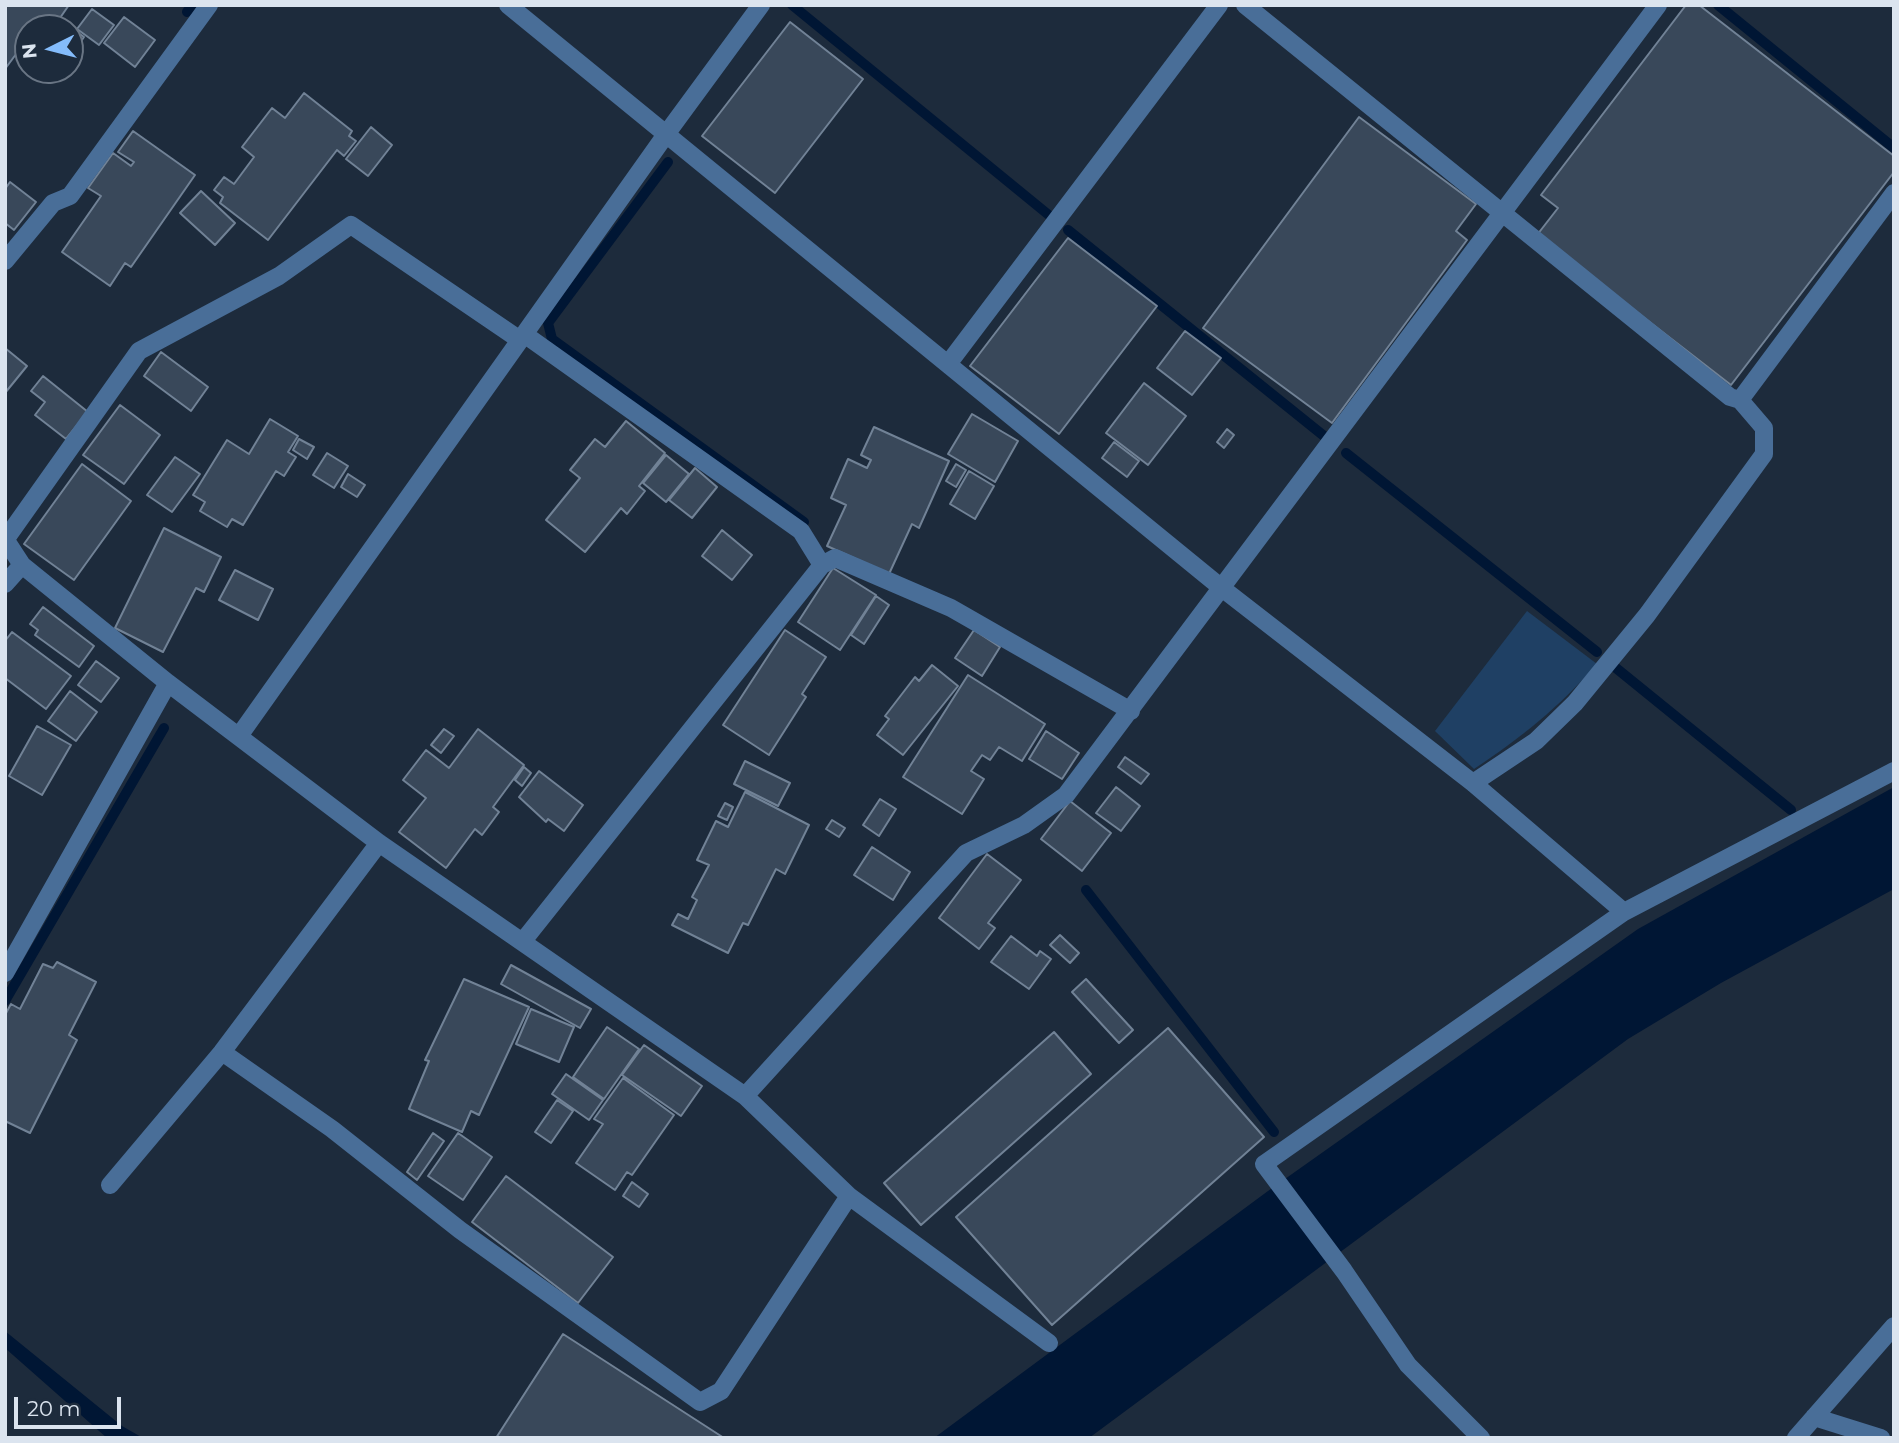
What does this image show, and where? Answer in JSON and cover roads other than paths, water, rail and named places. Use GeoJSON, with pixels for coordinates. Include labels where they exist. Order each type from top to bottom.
{"type":"FeatureCollection","features":[{"type":"Feature","properties":{"kind":"street"},"geometry":{"type":"LineString","coordinates":[[5,261],[53,203],[70,196],[209,5]]}},
{"type":"Feature","properties":{"kind":"street"},"geometry":{"type":"LineString","coordinates":[[508,5],[1223,589],[1473,783],[1624,912]]}},
{"type":"Feature","properties":{"kind":"street"},"geometry":{"type":"LineString","coordinates":[[239,736],[667,133],[761,5]]}},
{"type":"Feature","properties":{"kind":"street"},"geometry":{"type":"LineString","coordinates":[[948,364],[1219,5]]}},
{"type":"Feature","properties":{"kind":"street"},"geometry":{"type":"LineString","coordinates":[[1245,5],[1730,397],[1740,400],[1764,428],[1764,454],[1647,615],[1575,703],[1536,741],[1473,783]]}},
{"type":"Feature","properties":{"kind":"street"},"geometry":{"type":"LineString","coordinates":[[745,1096],[966,853],[1024,825],[1066,794],[1223,589],[1658,5]]}},
{"type":"Feature","properties":{"kind":"street"},"geometry":{"type":"LineString","coordinates":[[1740,400],[1894,193]]}},
{"type":"Feature","properties":{"kind":"street"},"geometry":{"type":"LineString","coordinates":[[822,565],[801,531],[522,337],[351,225],[279,276],[139,352],[120,374],[5,540],[22,565],[168,683],[379,843],[745,1096],[849,1196],[1049,1343]]}},
{"type":"Feature","properties":{"kind":"street"},"geometry":{"type":"LineString","coordinates":[[523,941],[822,565],[835,558],[951,608],[1131,711]]}},
{"type":"Feature","properties":{"kind":"street"},"geometry":{"type":"LineString","coordinates":[[5,584],[22,565]]}},
{"type":"Feature","properties":{"kind":"street"},"geometry":{"type":"LineString","coordinates":[[5,973],[168,683]]}},
{"type":"Feature","properties":{"kind":"street"},"geometry":{"type":"LineString","coordinates":[[1481,1438],[1408,1365],[1344,1271],[1264,1164],[1624,912],[1894,771]]}},
{"type":"Feature","properties":{"kind":"street"},"geometry":{"type":"LineString","coordinates":[[110,1185],[222,1052],[379,843]]}},
{"type":"Feature","properties":{"kind":"street"},"geometry":{"type":"LineString","coordinates":[[222,1052],[332,1129],[460,1230],[700,1402],[721,1391],[849,1196]]}},
{"type":"Feature","properties":{"kind":"street"},"geometry":{"type":"LineString","coordinates":[[1796,1438],[1894,1326]]}},
{"type":"Feature","properties":{"kind":"street"},"geometry":{"type":"LineString","coordinates":[[1814,1417],[1881,1438]]}},
{"type":"Feature","properties":{"kind":"waterway"},"geometry":{"type":"LineString","coordinates":[[187,12],[192,5]]}},
{"type":"Feature","properties":{"kind":"waterway"},"geometry":{"type":"LineString","coordinates":[[792,5],[1050,216]]}},
{"type":"Feature","properties":{"kind":"waterway"},"geometry":{"type":"LineString","coordinates":[[1718,5],[1894,148]]}},
{"type":"Feature","properties":{"kind":"waterway"},"geometry":{"type":"LineString","coordinates":[[668,162],[548,323],[552,339],[804,522]]}},
{"type":"Feature","properties":{"kind":"waterway"},"geometry":{"type":"LineString","coordinates":[[1068,230],[1324,436]]}},
{"type":"Feature","properties":{"kind":"waterway"},"geometry":{"type":"LineString","coordinates":[[1346,453],[1597,652]]}},
{"type":"Feature","properties":{"kind":"waterway"},"geometry":{"type":"LineString","coordinates":[[1616,668],[1791,810]]}},
{"type":"Feature","properties":{"kind":"waterway"},"geometry":{"type":"LineString","coordinates":[[5,1001],[164,728]]}},
{"type":"Feature","properties":{"kind":"waterway"},"geometry":{"type":"LineString","coordinates":[[1086,890],[1274,1132]]}}]}
